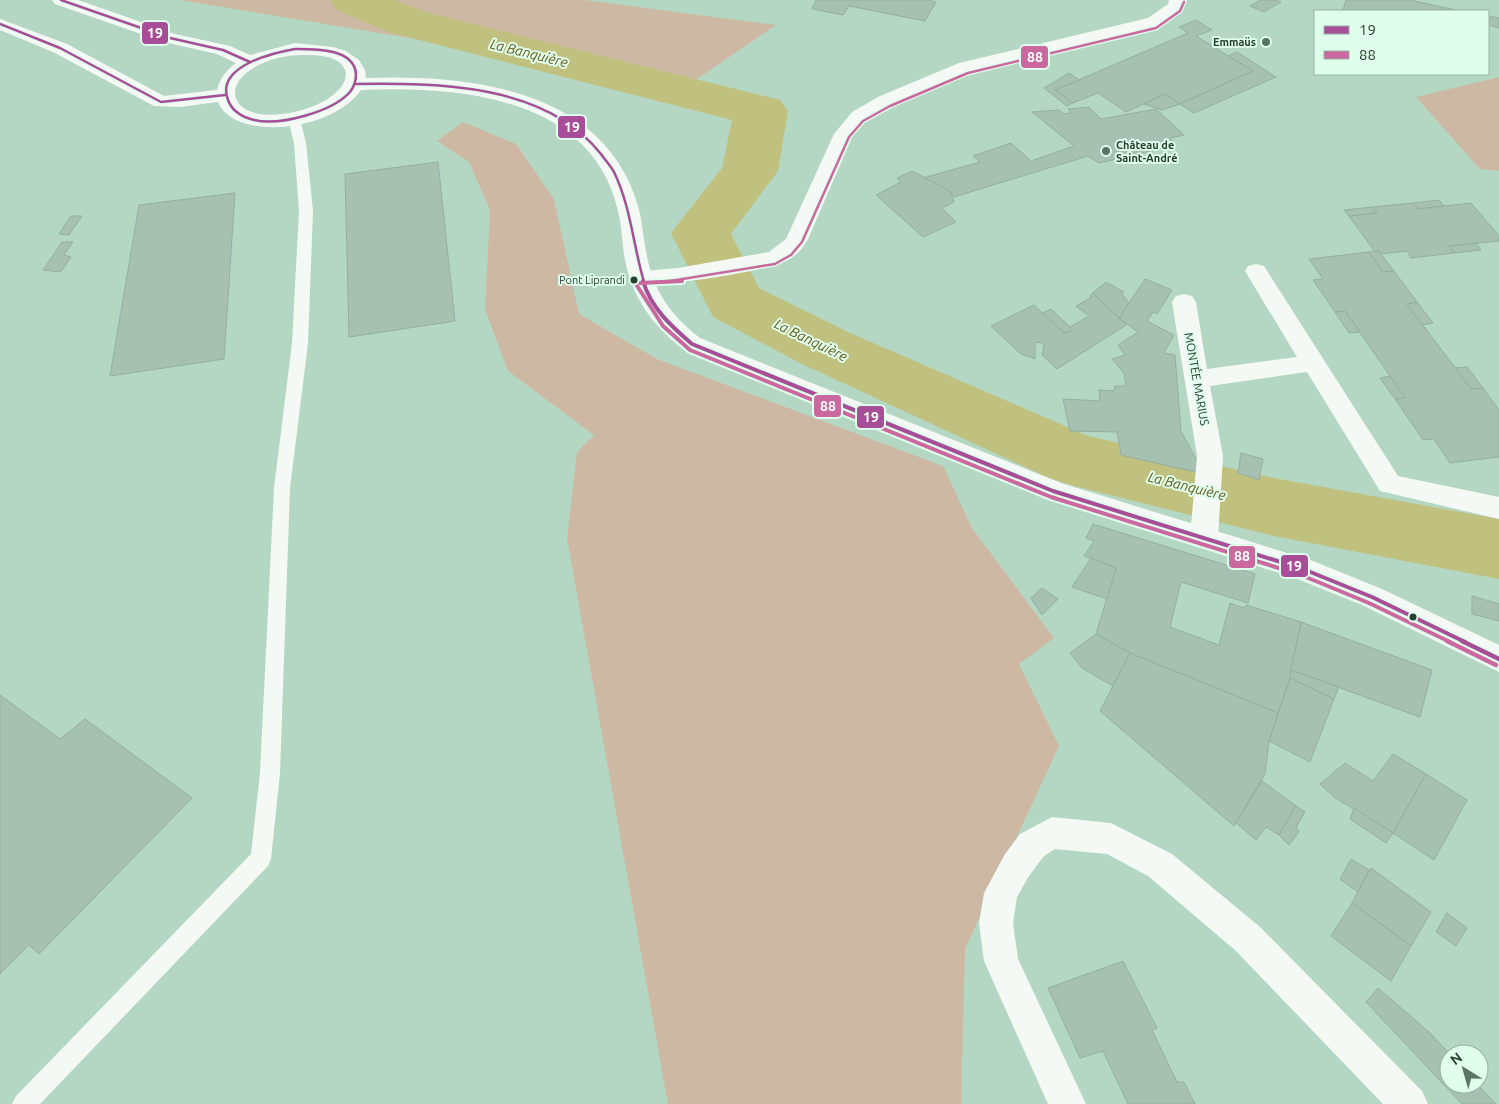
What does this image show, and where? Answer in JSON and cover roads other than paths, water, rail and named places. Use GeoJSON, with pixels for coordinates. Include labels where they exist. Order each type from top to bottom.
{"type":"FeatureCollection","features":[{"type":"Feature","properties":{"kind":"street"},"geometry":{"type":"LineString","coordinates":[[61,0],[170,38],[223,50],[250,62]]}},
{"type":"Feature","properties":{"kind":"street"},"geometry":{"type":"LineString","coordinates":[[640,277],[678,275],[774,258],[792,249],[844,134],[859,116],[887,100],[966,67],[1154,22],[1176,7],[1178,0]]}},
{"type":"Feature","properties":{"kind":"street"},"geometry":{"type":"LineString","coordinates":[[0,24],[60,48],[161,102],[180,102],[225,95]]}},
{"type":"Feature","properties":{"kind":"street"},"geometry":{"type":"LineString","coordinates":[[287,50],[325,50],[348,59],[354,67],[356,75],[355,84],[347,95],[334,106],[294,119],[264,120],[239,113],[229,105],[225,95],[227,84],[232,76],[250,62],[287,50]]}},
{"type":"Feature","properties":{"kind":"street"},"geometry":{"type":"LineString","coordinates":[[355,84],[441,84],[478,89],[539,107],[587,136],[604,154],[619,181],[628,211],[640,277],[659,313],[672,330],[692,344],[1053,491],[1206,527],[1372,597],[1499,659]]}},
{"type":"Feature","properties":{"kind":"street"},"geometry":{"type":"LineString","coordinates":[[1256,271],[1389,484],[1499,508]]}},
{"type":"Feature","properties":{"kind":"street","name":"MONTÉE MARIUS"},"geometry":{"type":"LineString","coordinates":[[1184,302],[1210,456],[1206,527]]}},
{"type":"Feature","properties":{"kind":"street"},"geometry":{"type":"LineString","coordinates":[[1198,378],[1313,363]]}},
{"type":"Feature","properties":{"kind":"street"},"geometry":{"type":"LineString","coordinates":[[1067,1104],[1001,961],[996,923],[1002,893],[1017,865],[1032,845],[1052,833],[1111,839],[1160,865],[1248,940],[1409,1104]]}},
{"type":"Feature","properties":{"kind":"lane"},"geometry":{"type":"LineString","coordinates":[[24,1104],[261,858],[270,774],[282,488],[300,343],[306,211],[300,144],[294,119]]}},
{"type":"Feature","properties":{"kind":"waterway","name":"La Banquière"},"geometry":{"type":"LineString","coordinates":[[354,0],[405,22],[761,111],[750,171],[701,233],[735,302],[825,348],[1074,459],[1274,507],[1499,549]]}},
{"type":"Feature","properties":{"kind":"place","name":"Emmaüs"},"geometry":{"type":"Point","coordinates":[1266,42]}},
{"type":"Feature","properties":{"kind":"place","name":"Château de Saint-André"},"geometry":{"type":"Point","coordinates":[1106,151]}},
{"type":"Feature","properties":{"kind":"place","name":"Pont Liprandi"},"geometry":{"type":"Point","coordinates":[634,280]}}]}
